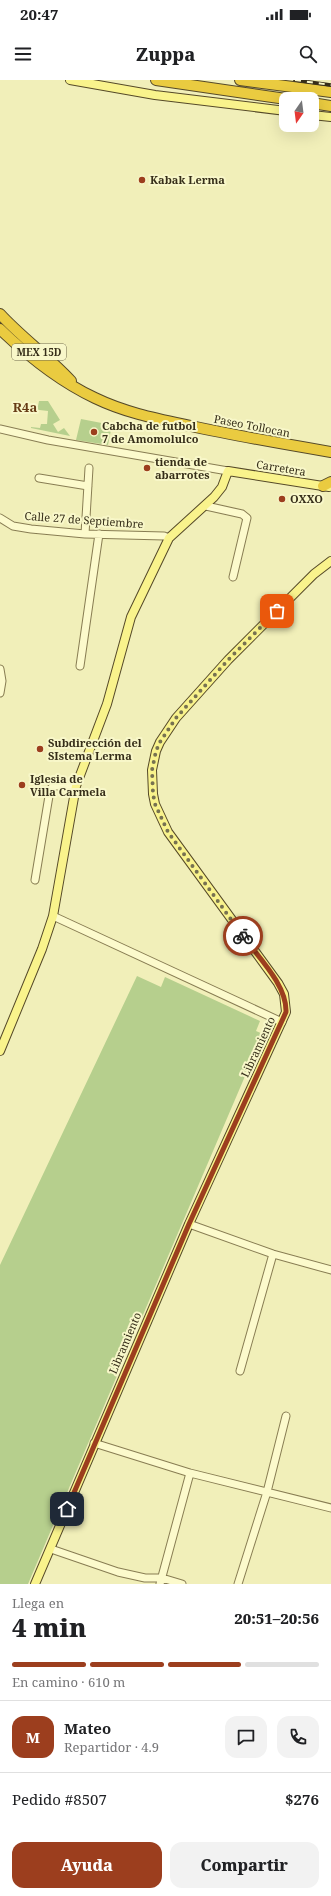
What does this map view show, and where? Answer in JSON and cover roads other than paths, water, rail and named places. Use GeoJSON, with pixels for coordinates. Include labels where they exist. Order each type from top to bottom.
{"type":"FeatureCollection","features":[{"type":"Feature","properties":{"kind":"highway"},"geometry":{"type":"LineString","coordinates":[[156,80],[279,98]]}},
{"type":"Feature","properties":{"kind":"highway"},"geometry":{"type":"LineString","coordinates":[[240,80],[331,92]]}},
{"type":"Feature","properties":{"kind":"highway"},"geometry":{"type":"LineString","coordinates":[[319,104],[331,106]]}},
{"type":"Feature","properties":{"kind":"highway","name":"MEX 15D"},"geometry":{"type":"LineString","coordinates":[[0,314],[29,344],[60,370],[79,390]]}},
{"type":"Feature","properties":{"kind":"highway"},"geometry":{"type":"LineString","coordinates":[[0,329],[34,360],[79,390]]}},
{"type":"Feature","properties":{"kind":"highway","name":"Paseo Tollocan"},"geometry":{"type":"LineString","coordinates":[[79,390],[97,399],[153,418],[331,452]]}},
{"type":"Feature","properties":{"kind":"main road"},"geometry":{"type":"LineString","coordinates":[[70,80],[155,95],[279,110]]}},
{"type":"Feature","properties":{"kind":"main road"},"geometry":{"type":"LineString","coordinates":[[319,115],[331,117]]}},
{"type":"Feature","properties":{"kind":"main road"},"geometry":{"type":"LineString","coordinates":[[0,1051],[42,949],[53,916],[76,786],[107,704],[131,616],[169,538],[206,506],[222,487],[228,471]]}},
{"type":"Feature","properties":{"kind":"main road","name":"Carretera"},"geometry":{"type":"LineString","coordinates":[[228,471],[328,485]]}},
{"type":"Feature","properties":{"kind":"main road","name":"Libramiento"},"geometry":{"type":"LineString","coordinates":[[35,1584],[51,1549],[94,1443],[189,1224],[282,1022],[286,1006],[284,994],[278,983],[177,847],[159,815],[153,794],[152,770],[155,755],[160,742],[176,718],[228,660],[314,574],[331,561]]}},
{"type":"Feature","properties":{"kind":"street"},"geometry":{"type":"LineString","coordinates":[[0,429],[48,440],[228,471]]}},
{"type":"Feature","properties":{"kind":"street"},"geometry":{"type":"LineString","coordinates":[[85,534],[89,468]]}},
{"type":"Feature","properties":{"kind":"street"},"geometry":{"type":"LineString","coordinates":[[39,478],[88,486]]}},
{"type":"Feature","properties":{"kind":"street"},"geometry":{"type":"LineString","coordinates":[[206,506],[242,514],[247,518],[233,577]]}},
{"type":"Feature","properties":{"kind":"street","name":"Calle 27 de Septiembre"},"geometry":{"type":"LineString","coordinates":[[0,518],[13,526],[85,534],[164,536],[169,538]]}},
{"type":"Feature","properties":{"kind":"street"},"geometry":{"type":"LineString","coordinates":[[80,666],[100,534]]}},
{"type":"Feature","properties":{"kind":"street"},"geometry":{"type":"LineString","coordinates":[[0,669],[2,681],[0,694]]}},
{"type":"Feature","properties":{"kind":"street"},"geometry":{"type":"LineString","coordinates":[[35,880],[50,790],[53,786],[76,786]]}},
{"type":"Feature","properties":{"kind":"street"},"geometry":{"type":"LineString","coordinates":[[53,916],[282,1022]]}},
{"type":"Feature","properties":{"kind":"street"},"geometry":{"type":"LineString","coordinates":[[189,1224],[273,1254],[331,1270]]}},
{"type":"Feature","properties":{"kind":"street"},"geometry":{"type":"LineString","coordinates":[[240,1371],[273,1254]]}},
{"type":"Feature","properties":{"kind":"street"},"geometry":{"type":"LineString","coordinates":[[238,1584],[267,1492],[286,1416]]}},
{"type":"Feature","properties":{"kind":"street"},"geometry":{"type":"LineString","coordinates":[[94,1443],[190,1473],[331,1508]]}},
{"type":"Feature","properties":{"kind":"street"},"geometry":{"type":"LineString","coordinates":[[161,1581],[190,1473]]}},
{"type":"Feature","properties":{"kind":"street"},"geometry":{"type":"LineString","coordinates":[[51,1549],[118,1572],[182,1584]]}},
{"type":"Feature","properties":{"kind":"railway"},"geometry":{"type":"LineString","coordinates":[[295,80],[331,85]]}},
{"type":"Feature","properties":{"kind":"place","name":"Kabak Lerma"},"geometry":{"type":"Point","coordinates":[142,180]}},
{"type":"Feature","properties":{"kind":"place","name":"Cabcha de futbol 7 de Amomolulco"},"geometry":{"type":"Point","coordinates":[94,432]}},
{"type":"Feature","properties":{"kind":"place","name":"tienda de abarrotes"},"geometry":{"type":"Point","coordinates":[147,468]}},
{"type":"Feature","properties":{"kind":"place","name":"OXXO"},"geometry":{"type":"Point","coordinates":[282,499]}},
{"type":"Feature","properties":{"kind":"place","name":"Subdirección del SIstema Lerma"},"geometry":{"type":"Point","coordinates":[40,749]}},
{"type":"Feature","properties":{"kind":"place","name":"Iglesia de Villa Carmela"},"geometry":{"type":"Point","coordinates":[22,785]}},
{"type":"Feature","properties":{"kind":"district","name":"R4a"},"geometry":{"type":"Point","coordinates":[25,407]}}]}
